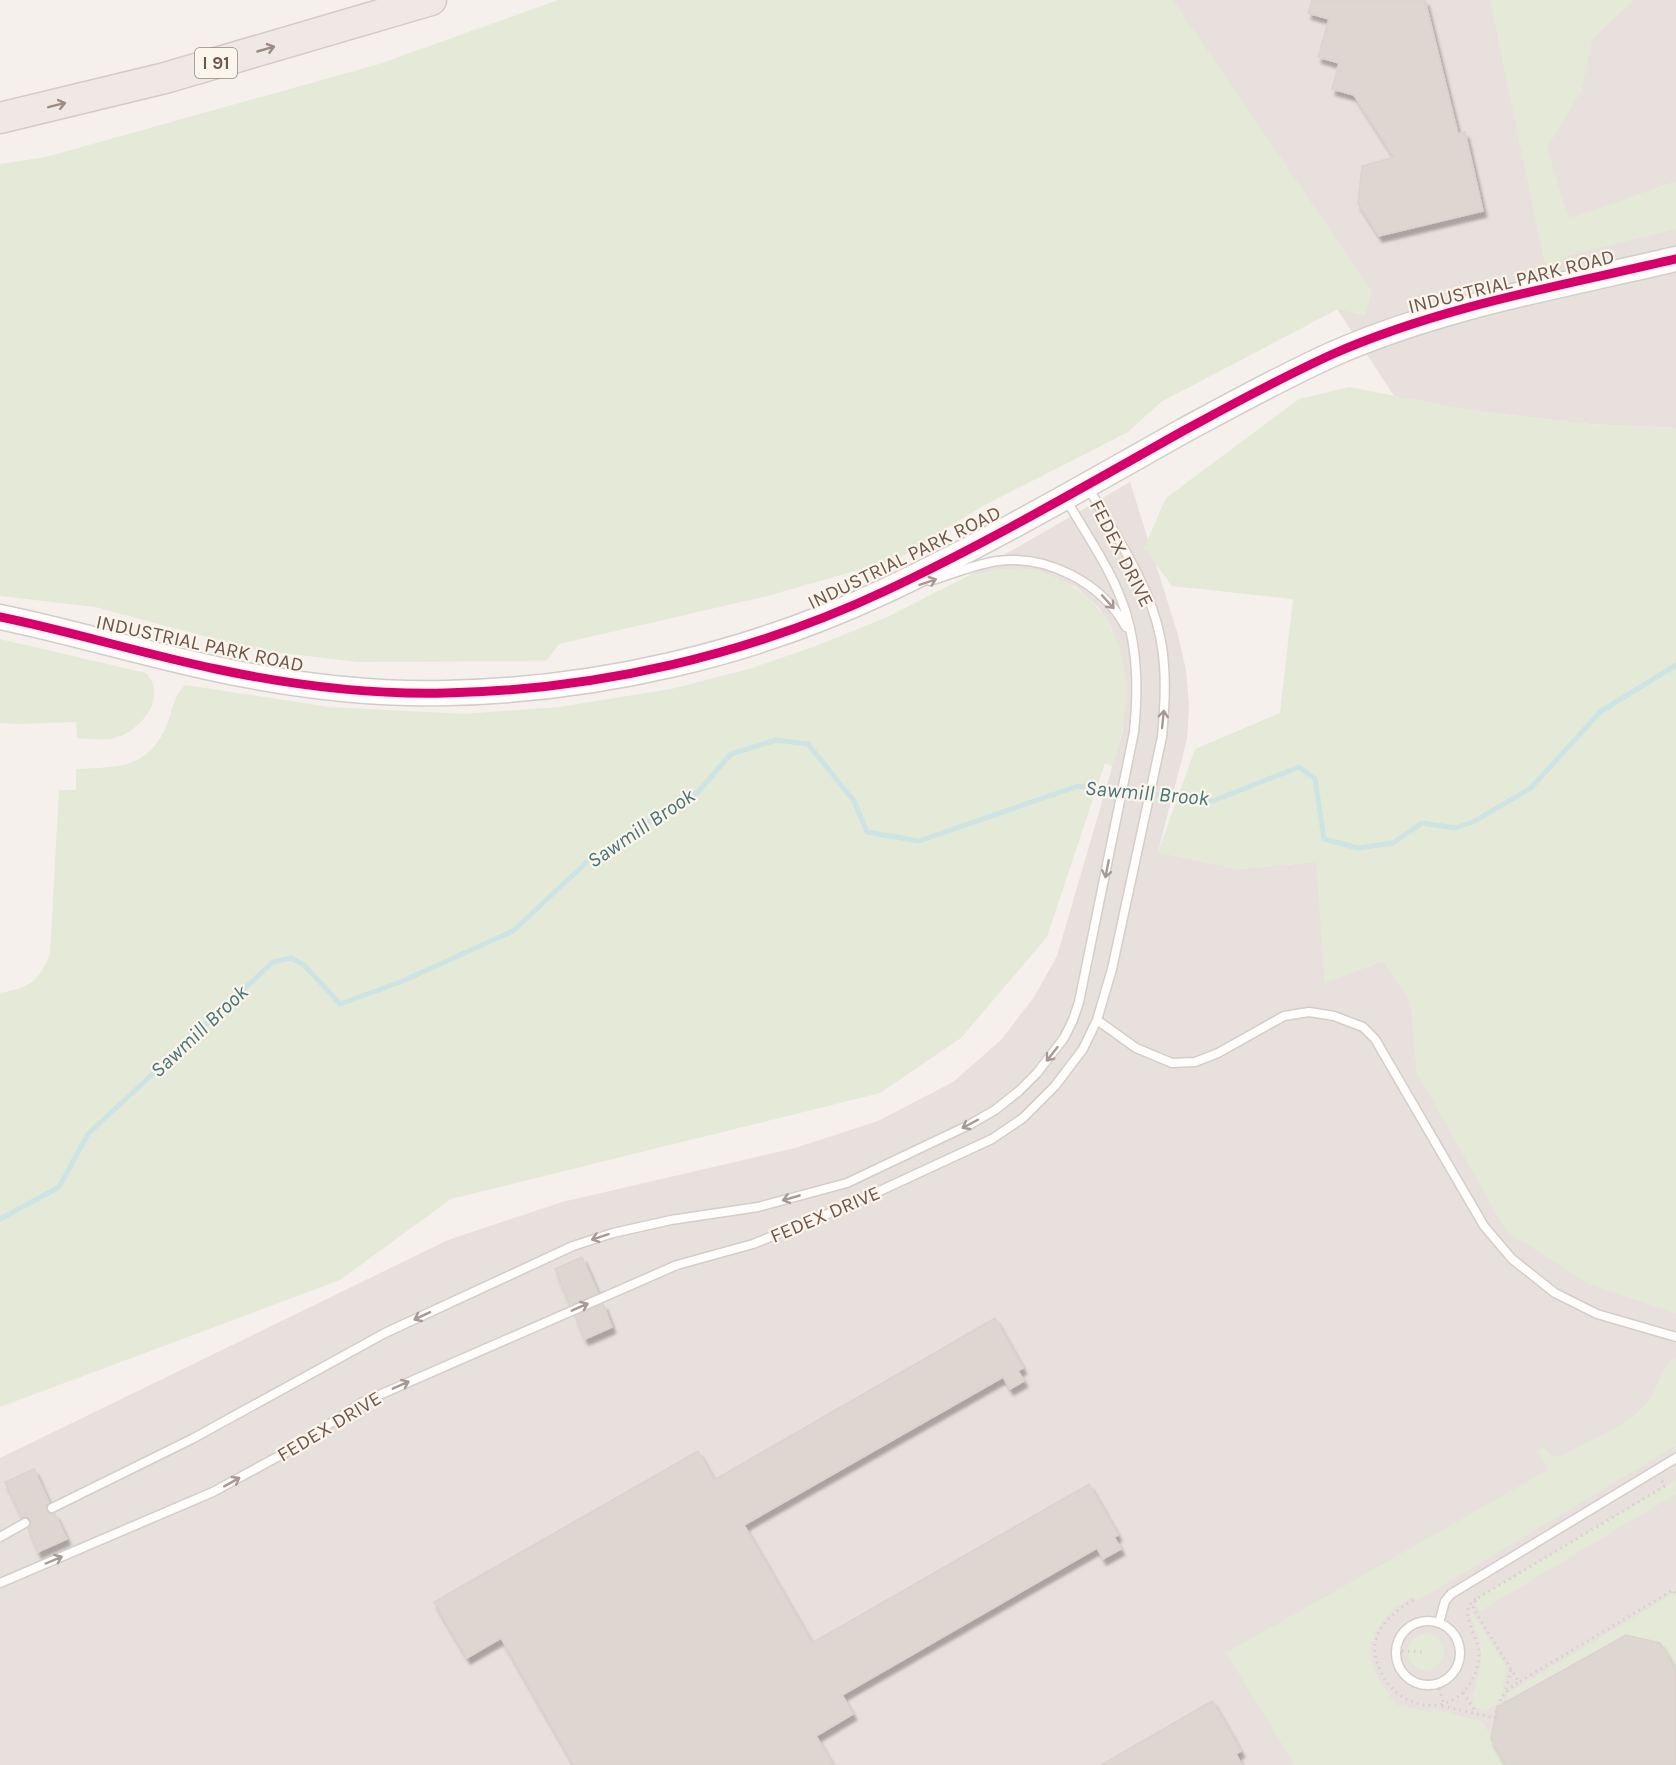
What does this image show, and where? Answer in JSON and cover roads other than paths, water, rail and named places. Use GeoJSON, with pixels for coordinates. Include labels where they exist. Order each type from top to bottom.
{"type":"FeatureCollection","features":[{"type":"Feature","properties":{"kind":"highway","name":"I 91"},"geometry":{"type":"LineString","coordinates":[[0,118],[165,78],[431,0]]}},
{"type":"Feature","properties":{"kind":"street","name":"INDUSTRIAL PARK ROAD"},"geometry":{"type":"LineString","coordinates":[[0,617],[217,669],[289,682],[367,691],[444,694],[520,689],[596,679],[672,665],[741,646],[813,622],[882,592],[949,560],[1275,381],[1348,348],[1401,328],[1468,308],[1676,259]]}},
{"type":"Feature","properties":{"kind":"lane","name":"FEDEX DRIVE"},"geometry":{"type":"LineString","coordinates":[[0,1583],[213,1492],[290,1450],[361,1403],[677,1265],[753,1245],[845,1207],[992,1139],[1023,1118],[1055,1086],[1083,1049],[1097,1020],[1112,969],[1162,736],[1165,701],[1160,635],[1150,604],[1134,568],[1087,484]]}},
{"type":"Feature","properties":{"kind":"lane","name":"FEDEX DRIVE"},"geometry":{"type":"LineString","coordinates":[[52,1508],[192,1440],[385,1333],[573,1246],[613,1233],[671,1220],[758,1207],[847,1183],[969,1125],[995,1110],[1019,1091],[1037,1073],[1064,1038],[1073,1020],[1087,967],[1134,732],[1138,700],[1133,641],[1125,612],[1112,580],[1065,496]]}},
{"type":"Feature","properties":{"kind":"lane"},"geometry":{"type":"LineString","coordinates":[[813,622],[973,566],[999,561],[1026,562],[1069,573],[1088,584],[1105,598],[1120,617],[1133,641]]}},
{"type":"Feature","properties":{"kind":"lane"},"geometry":{"type":"LineString","coordinates":[[1097,1020],[1136,1048],[1172,1063],[1195,1062],[1218,1053],[1284,1016],[1309,1012],[1335,1016],[1363,1027],[1375,1039],[1484,1226],[1512,1259],[1555,1293],[1597,1314],[1676,1337]]}},
{"type":"Feature","properties":{"kind":"lane"},"geometry":{"type":"LineString","coordinates":[[1439,1623],[1445,1601],[1451,1594],[1676,1458]]}},
{"type":"Feature","properties":{"kind":"lane"},"geometry":{"type":"LineString","coordinates":[[0,1537],[25,1523]]}},
{"type":"Feature","properties":{"kind":"lane"},"geometry":{"type":"LineString","coordinates":[[1418,1622],[1439,1623],[1455,1636],[1459,1645],[1458,1665],[1452,1674],[1437,1683],[1425,1685],[1415,1682],[1399,1667],[1396,1646],[1408,1627],[1418,1622]]}},
{"type":"Feature","properties":{"kind":"waterway","name":"Sawmill Brook"},"geometry":{"type":"LineString","coordinates":[[0,1219],[59,1187],[88,1134],[273,962],[291,958],[304,965],[340,1004],[403,981],[513,931],[588,861],[697,793],[731,754],[776,740],[808,744],[854,801],[867,832],[919,841],[1078,786],[1213,801],[1299,767],[1315,779],[1324,839],[1358,848],[1393,843],[1422,823],[1455,828],[1473,822],[1531,788],[1600,712],[1676,665]]}}]}
